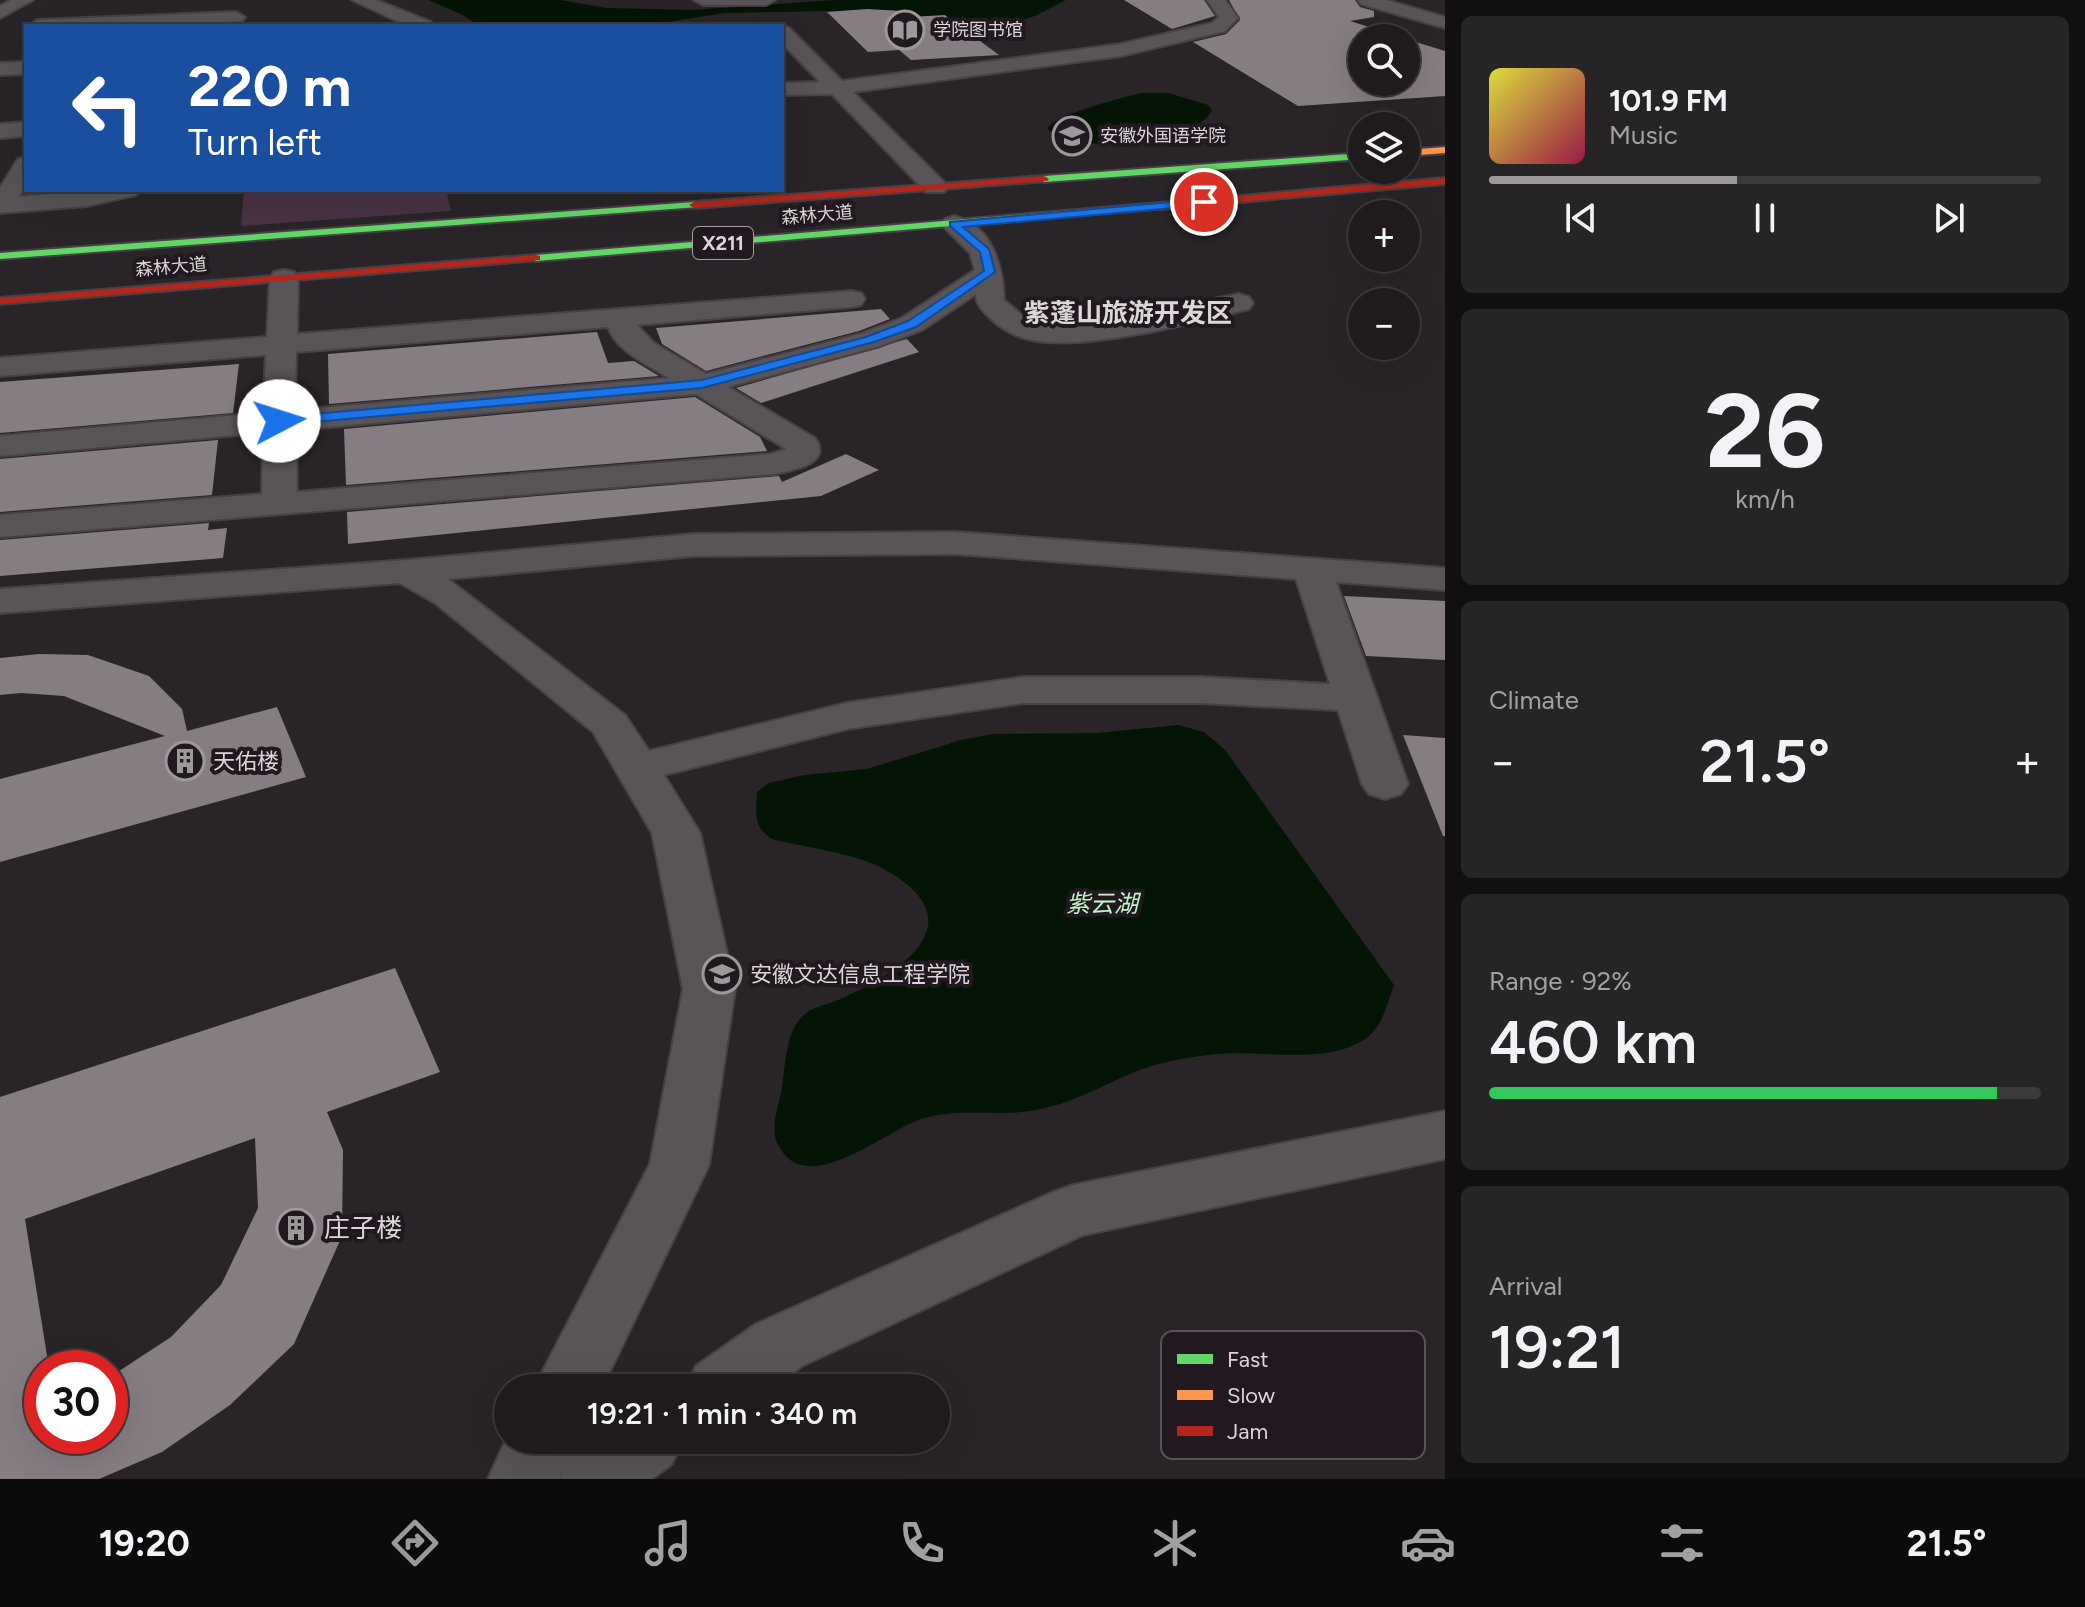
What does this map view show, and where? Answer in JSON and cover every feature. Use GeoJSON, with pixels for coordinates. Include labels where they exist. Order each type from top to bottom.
{"type":"FeatureCollection","features":[{"type":"Feature","properties":{"kind":"main road"},"geometry":{"type":"LineString","coordinates":[[1420,152],[1445,150]]}},
{"type":"Feature","properties":{"kind":"main road","name":"森林大道"},"geometry":{"type":"LineString","coordinates":[[0,256],[1348,157]]}},
{"type":"Feature","properties":{"kind":"main road","name":"森林大道"},"geometry":{"type":"LineString","coordinates":[[0,301],[1445,181]]}},
{"type":"Feature","properties":{"kind":"street"},"geometry":{"type":"LineString","coordinates":[[0,13],[24,0]]}},
{"type":"Feature","properties":{"kind":"street"},"geometry":{"type":"LineString","coordinates":[[134,24],[231,22],[254,0]]}},
{"type":"Feature","properties":{"kind":"street"},"geometry":{"type":"LineString","coordinates":[[361,0],[419,24]]}},
{"type":"Feature","properties":{"kind":"street"},"geometry":{"type":"LineString","coordinates":[[703,0],[761,7]]}},
{"type":"Feature","properties":{"kind":"street"},"geometry":{"type":"LineString","coordinates":[[784,89],[834,88],[1121,50],[1218,27],[1229,18],[1216,0]]}},
{"type":"Feature","properties":{"kind":"street"},"geometry":{"type":"LineString","coordinates":[[1367,0],[1445,23]]}},
{"type":"Feature","properties":{"kind":"street"},"geometry":{"type":"LineString","coordinates":[[0,25],[24,26]]}},
{"type":"Feature","properties":{"kind":"street"},"geometry":{"type":"LineString","coordinates":[[784,34],[935,187]]}},
{"type":"Feature","properties":{"kind":"street"},"geometry":{"type":"LineString","coordinates":[[0,69],[24,68]]}},
{"type":"Feature","properties":{"kind":"street"},"geometry":{"type":"LineString","coordinates":[[0,131],[24,129]]}},
{"type":"Feature","properties":{"kind":"street"},"geometry":{"type":"LineString","coordinates":[[1,206],[24,167]]}},
{"type":"Feature","properties":{"kind":"street"},"geometry":{"type":"LineString","coordinates":[[1,206],[87,199],[118,192]]}},
{"type":"Feature","properties":{"kind":"street"},"geometry":{"type":"LineString","coordinates":[[954,224],[985,251],[990,272],[990,302],[1010,322],[1033,332],[1066,335],[1239,303]]}},
{"type":"Feature","properties":{"kind":"street"},"geometry":{"type":"LineString","coordinates":[[0,446],[702,384],[870,340],[912,324],[990,272]]}},
{"type":"Feature","properties":{"kind":"street"},"geometry":{"type":"LineString","coordinates":[[280,504],[279,421],[284,278]]}},
{"type":"Feature","properties":{"kind":"street"},"geometry":{"type":"LineString","coordinates":[[0,367],[851,299]]}},
{"type":"Feature","properties":{"kind":"street"},"geometry":{"type":"LineString","coordinates":[[0,526],[774,464],[803,455],[803,445],[643,349],[624,332],[620,316]]}},
{"type":"Feature","properties":{"kind":"street"},"geometry":{"type":"LineString","coordinates":[[0,601],[407,571],[693,545],[940,543],[1445,579]]}},
{"type":"Feature","properties":{"kind":"street"},"geometry":{"type":"LineString","coordinates":[[1312,569],[1385,784]]}},
{"type":"Feature","properties":{"kind":"street"},"geometry":{"type":"LineString","coordinates":[[407,571],[449,595],[610,724],[676,833],[709,989],[679,1165],[575,1374]]}},
{"type":"Feature","properties":{"kind":"street"},"geometry":{"type":"LineString","coordinates":[[637,768],[847,716],[1023,690],[1200,690],[1356,698]]}},
{"type":"Feature","properties":{"kind":"street"},"geometry":{"type":"LineString","coordinates":[[739,1374],[779,1345],[1073,1211],[1445,1135]]}},
{"type":"Feature","properties":{"kind":"street"},"geometry":{"type":"LineString","coordinates":[[523,1479],[535,1454]]}},
{"type":"Feature","properties":{"kind":"street"},"geometry":{"type":"LineString","coordinates":[[595,1479],[629,1454]]}},
{"type":"Feature","properties":{"kind":"shaded area"},"geometry":{"type":"Polygon","coordinates":[[[244,192],[446,192],[451,211],[241,226],[244,192]]]}},
{"type":"Feature","properties":{"kind":"water"},"geometry":{"type":"Polygon","coordinates":[[[428,0],[560,0],[607,8],[692,10],[834,0],[1066,0],[1031,17],[977,25],[922,19],[893,10],[724,13],[655,24],[476,24],[428,0]]]}},
{"type":"Feature","properties":{"kind":"water"},"geometry":{"type":"Polygon","coordinates":[[[1140,93],[1168,93],[1208,105],[1212,110],[1201,123],[1183,132],[1135,143],[1084,142],[1047,129],[1063,117],[1140,93]]]}},
{"type":"Feature","properties":{"kind":"water","name":"紫云湖"},"geometry":{"type":"Polygon","coordinates":[[[1178,725],[1204,732],[1225,750],[1394,985],[1383,1016],[1369,1036],[1327,1053],[1226,1053],[1169,1061],[1132,1073],[1073,1099],[1036,1110],[931,1117],[916,1121],[831,1163],[814,1166],[798,1164],[785,1155],[779,1148],[774,1126],[789,1040],[798,1021],[812,1009],[845,997],[892,971],[922,942],[928,928],[928,914],[923,901],[912,889],[878,866],[841,854],[772,839],[759,825],[757,792],[769,783],[804,775],[867,769],[961,740],[993,734],[1097,733],[1178,725]]]}},
{"type":"Feature","properties":{"kind":"building"},"geometry":{"type":"Polygon","coordinates":[[[1124,0],[1204,0],[1215,16],[1172,29],[1124,0]]]}},
{"type":"Feature","properties":{"kind":"building"},"geometry":{"type":"Polygon","coordinates":[[[1229,0],[1355,0],[1360,7],[1374,11],[1374,17],[1350,21],[1360,24],[1348,24],[1348,96],[1420,96],[1420,43],[1445,51],[1445,96],[1298,106],[1193,42],[1226,34],[1240,20],[1229,0]]]}},
{"type":"Feature","properties":{"kind":"building","name":"学院图书馆"},"geometry":{"type":"Polygon","coordinates":[[[867,9],[902,11],[910,17],[945,15],[999,55],[911,60],[899,50],[868,52],[827,12],[867,9]]]}},
{"type":"Feature","properties":{"kind":"building"},"geometry":{"type":"Polygon","coordinates":[[[881,309],[890,319],[859,331],[706,371],[662,344],[656,328],[881,309]]]}},
{"type":"Feature","properties":{"kind":"building"},"geometry":{"type":"Polygon","coordinates":[[[597,332],[608,363],[634,361],[659,376],[329,404],[328,354],[597,332]]]}},
{"type":"Feature","properties":{"kind":"building"},"geometry":{"type":"Polygon","coordinates":[[[907,339],[919,352],[761,403],[736,388],[907,339]]]}},
{"type":"Feature","properties":{"kind":"building"},"geometry":{"type":"Polygon","coordinates":[[[239,364],[233,413],[0,433],[0,382],[239,364]]]}},
{"type":"Feature","properties":{"kind":"building"},"geometry":{"type":"Polygon","coordinates":[[[695,397],[760,437],[767,451],[346,485],[344,429],[695,397]]]}},
{"type":"Feature","properties":{"kind":"building"},"geometry":{"type":"Polygon","coordinates":[[[218,440],[212,495],[0,512],[0,459],[218,440]]]}},
{"type":"Feature","properties":{"kind":"building"},"geometry":{"type":"Polygon","coordinates":[[[846,454],[879,470],[821,496],[348,544],[347,512],[779,476],[782,482],[846,454]]]}},
{"type":"Feature","properties":{"kind":"building"},"geometry":{"type":"Polygon","coordinates":[[[209,523],[208,530],[227,528],[223,558],[0,576],[0,540],[209,523]]]}},
{"type":"Feature","properties":{"kind":"building"},"geometry":{"type":"Polygon","coordinates":[[[1344,596],[1445,601],[1445,660],[1366,656],[1344,596]]]}},
{"type":"Feature","properties":{"kind":"building","name":"天佑楼"},"geometry":{"type":"Polygon","coordinates":[[[39,654],[88,655],[149,676],[182,709],[187,731],[277,707],[306,777],[0,862],[0,779],[165,736],[64,696],[0,695],[0,658],[39,654]]]}},
{"type":"Feature","properties":{"kind":"building"},"geometry":{"type":"Polygon","coordinates":[[[1403,735],[1445,738],[1445,836],[1443,836],[1403,735]]]}},
{"type":"Feature","properties":{"kind":"building","name":"庄子楼"},"geometry":{"type":"Polygon","coordinates":[[[395,968],[440,1072],[327,1112],[343,1150],[342,1236],[294,1344],[230,1405],[162,1452],[99,1479],[0,1479],[0,1097],[395,968]],[[255,1138],[25,1219],[46,1350],[24,1350],[24,1454],[128,1454],[128,1365],[171,1337],[221,1285],[258,1208],[255,1138]]]}},
{"type":"Feature","properties":{"kind":"traffic: fast"},"geometry":{"type":"LineString","coordinates":[[1044,179],[1348,157]]}},
{"type":"Feature","properties":{"kind":"traffic: fast"},"geometry":{"type":"LineString","coordinates":[[0,256],[694,205]]}},
{"type":"Feature","properties":{"kind":"traffic: fast"},"geometry":{"type":"LineString","coordinates":[[536,258],[1160,206]]}},
{"type":"Feature","properties":{"kind":"traffic: slow"},"geometry":{"type":"LineString","coordinates":[[1420,152],[1445,150]]}},
{"type":"Feature","properties":{"kind":"traffic: jam"},"geometry":{"type":"LineString","coordinates":[[694,205],[1044,179]]}},
{"type":"Feature","properties":{"kind":"traffic: jam"},"geometry":{"type":"LineString","coordinates":[[1160,206],[1445,181]]}},
{"type":"Feature","properties":{"kind":"traffic: jam"},"geometry":{"type":"LineString","coordinates":[[0,301],[536,258]]}},
{"type":"Feature","properties":{"kind":"place","name":"学院图书馆"},"geometry":{"type":"Point","coordinates":[905,30]}},
{"type":"Feature","properties":{"kind":"place","name":"安徽外国语学院"},"geometry":{"type":"Point","coordinates":[1072,136]}},
{"type":"Feature","properties":{"kind":"place","name":"天佑楼"},"geometry":{"type":"Point","coordinates":[185,761]}},
{"type":"Feature","properties":{"kind":"place","name":"安徽文达信息工程学院"},"geometry":{"type":"Point","coordinates":[722,974]}},
{"type":"Feature","properties":{"kind":"place","name":"庄子楼"},"geometry":{"type":"Point","coordinates":[296,1228]}},
{"type":"Feature","properties":{"kind":"district","name":"紫蓬山旅游开发区"},"geometry":{"type":"Point","coordinates":[1128,313]}},
{"type":"Feature","properties":{"kind":"route"},"geometry":{"type":"LineString","coordinates":[[279,421],[702,384],[870,340],[912,324],[990,272],[985,251],[954,224],[1204,202]]}}]}
